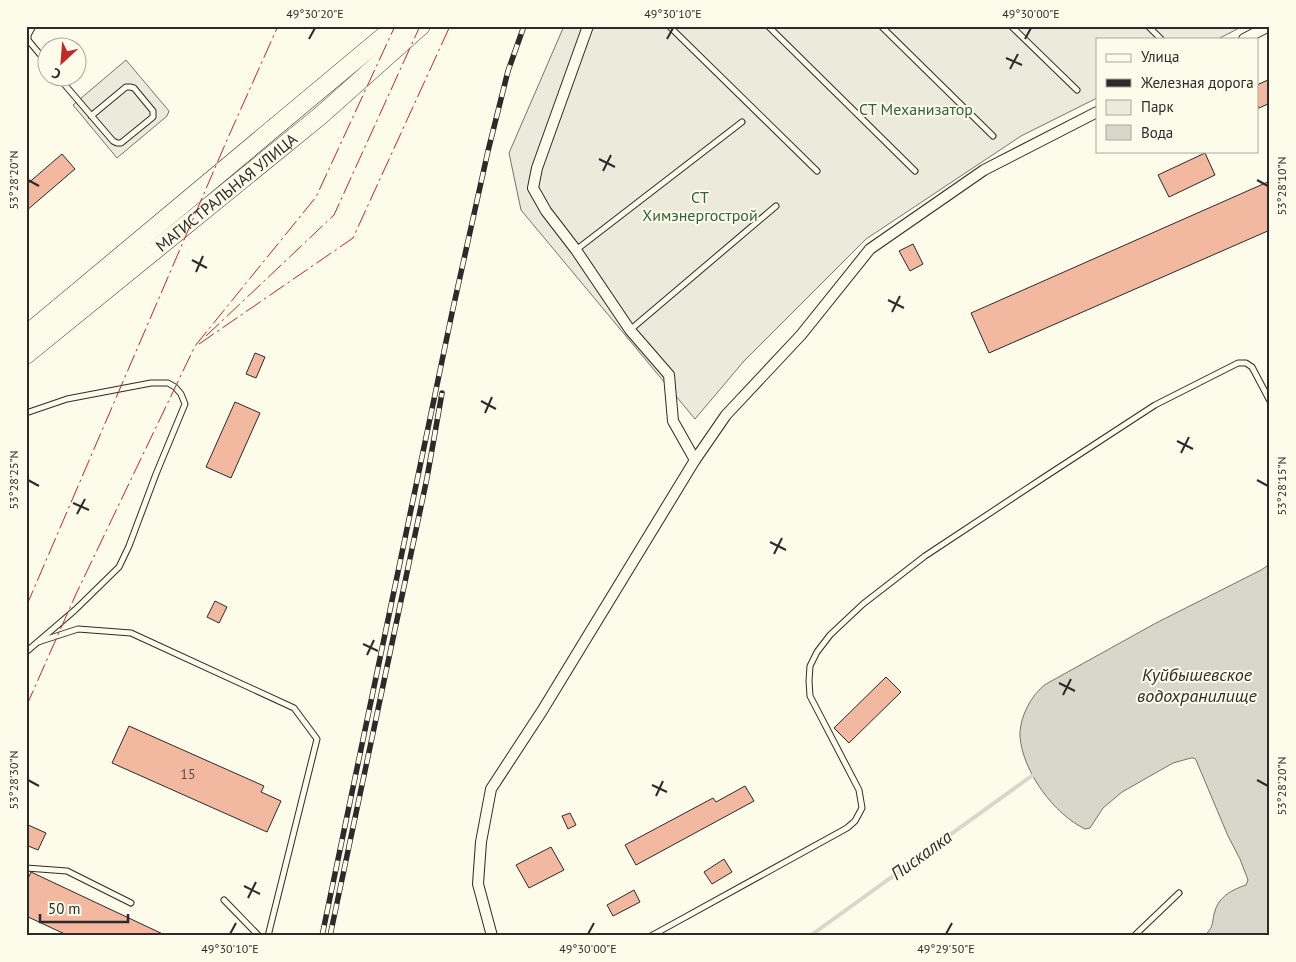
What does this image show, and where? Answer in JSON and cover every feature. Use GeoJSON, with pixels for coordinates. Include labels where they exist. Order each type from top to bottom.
{"type":"FeatureCollection","features":[{"type":"Feature","properties":{"kind":"highway","name":"МАГИСТРАЛЬНАЯ УЛИЦА"},"geometry":{"type":"LineString","coordinates":[[26,335],[396,26]]}},
{"type":"Feature","properties":{"kind":"highway","name":"МАГИСТРАЛЬНАЯ УЛИЦА"},"geometry":{"type":"LineString","coordinates":[[26,355],[320,116],[421,26]]}},
{"type":"Feature","properties":{"kind":"street"},"geometry":{"type":"LineString","coordinates":[[588,26],[583,35],[537,168],[533,188],[546,211],[576,250],[630,330],[669,375],[673,422],[695,460]]}},
{"type":"Feature","properties":{"kind":"street"},"geometry":{"type":"LineString","coordinates":[[1246,38],[1269,26]]}},
{"type":"Feature","properties":{"kind":"street"},"geometry":{"type":"LineString","coordinates":[[492,936],[478,884],[481,842],[491,789],[542,711],[695,460],[726,415],[801,335],[870,249],[984,170],[1096,113]]}},
{"type":"Feature","properties":{"kind":"lane"},"geometry":{"type":"LineString","coordinates":[[33,26],[27,34],[28,40],[38,52]]}},
{"type":"Feature","properties":{"kind":"lane"},"geometry":{"type":"LineString","coordinates":[[669,26],[817,171]]}},
{"type":"Feature","properties":{"kind":"lane"},"geometry":{"type":"LineString","coordinates":[[768,26],[915,171]]}},
{"type":"Feature","properties":{"kind":"lane"},"geometry":{"type":"LineString","coordinates":[[881,26],[993,136]]}},
{"type":"Feature","properties":{"kind":"lane"},"geometry":{"type":"LineString","coordinates":[[1011,26],[1077,90]]}},
{"type":"Feature","properties":{"kind":"lane"},"geometry":{"type":"LineString","coordinates":[[1148,26],[1160,38]]}},
{"type":"Feature","properties":{"kind":"lane"},"geometry":{"type":"LineString","coordinates":[[67,88],[91,116],[113,141],[117,143],[121,143],[152,117],[153,111],[134,88],[126,87],[91,116]]}},
{"type":"Feature","properties":{"kind":"lane"},"geometry":{"type":"LineString","coordinates":[[576,250],[742,122]]}},
{"type":"Feature","properties":{"kind":"lane"},"geometry":{"type":"LineString","coordinates":[[630,330],[776,206]]}},
{"type":"Feature","properties":{"kind":"lane"},"geometry":{"type":"LineString","coordinates":[[651,936],[847,828],[855,821],[862,808],[859,790],[810,696],[809,681],[810,666],[817,652],[830,635],[863,604],[925,556],[1131,421],[1155,406],[1238,363],[1246,363],[1252,367],[1270,401]]}},
{"type":"Feature","properties":{"kind":"lane"},"geometry":{"type":"LineString","coordinates":[[26,412],[67,399],[151,383],[168,384],[175,387],[181,394],[185,404],[119,567],[75,610],[26,652]]}},
{"type":"Feature","properties":{"kind":"lane"},"geometry":{"type":"LineString","coordinates":[[38,642],[78,628],[131,633],[294,708],[317,739],[268,936]]}},
{"type":"Feature","properties":{"kind":"lane"},"geometry":{"type":"LineString","coordinates":[[26,868],[67,871],[131,903]]}},
{"type":"Feature","properties":{"kind":"lane"},"geometry":{"type":"LineString","coordinates":[[1134,936],[1179,892]]}},
{"type":"Feature","properties":{"kind":"lane"},"geometry":{"type":"LineString","coordinates":[[224,900],[259,936]]}},
{"type":"Feature","properties":{"kind":"green space","name":"СТ Химэнергострой"},"geometry":{"type":"Polygon","coordinates":[[[564,26],[1243,26],[1220,38],[1096,38],[1096,98],[1021,136],[866,239],[744,361],[695,419],[521,210],[509,153],[564,26]]]}},
{"type":"Feature","properties":{"kind":"shaded area"},"geometry":{"type":"Polygon","coordinates":[[[126,60],[169,111],[167,116],[117,158],[73,105],[126,60]]]}},
{"type":"Feature","properties":{"kind":"water","name":"Куйбышевское водохранилище"},"geometry":{"type":"Polygon","coordinates":[[[1270,561],[1270,936],[1204,936],[1211,928],[1216,908],[1222,899],[1235,889],[1246,885],[1248,880],[1196,760],[1191,758],[1173,763],[1122,792],[1103,808],[1090,828],[1085,829],[1062,813],[1042,791],[1027,764],[1022,750],[1020,730],[1027,708],[1035,694],[1046,684],[1156,623],[1261,570],[1270,561]]]}},
{"type":"Feature","properties":{"kind":"building"},"geometry":{"type":"Polygon","coordinates":[[[1270,79],[1270,103],[1259,108],[1258,106],[1258,85],[1270,79]]]}},
{"type":"Feature","properties":{"kind":"building"},"geometry":{"type":"Polygon","coordinates":[[[1205,153],[1215,175],[1169,197],[1158,175],[1205,153]]]}},
{"type":"Feature","properties":{"kind":"building"},"geometry":{"type":"Polygon","coordinates":[[[62,154],[75,169],[26,211],[26,185],[62,154]]]}},
{"type":"Feature","properties":{"kind":"building"},"geometry":{"type":"Polygon","coordinates":[[[1270,181],[1270,230],[989,353],[971,313],[1270,181]]]}},
{"type":"Feature","properties":{"kind":"building"},"geometry":{"type":"Polygon","coordinates":[[[913,244],[923,264],[910,271],[899,251],[913,244]]]}},
{"type":"Feature","properties":{"kind":"building"},"geometry":{"type":"Polygon","coordinates":[[[255,353],[265,357],[256,378],[246,374],[255,353]]]}},
{"type":"Feature","properties":{"kind":"building"},"geometry":{"type":"Polygon","coordinates":[[[235,402],[260,413],[231,478],[206,467],[235,402]]]}},
{"type":"Feature","properties":{"kind":"building"},"geometry":{"type":"Polygon","coordinates":[[[215,601],[227,607],[219,623],[207,617],[215,601]]]}},
{"type":"Feature","properties":{"kind":"building"},"geometry":{"type":"Polygon","coordinates":[[[886,677],[901,692],[849,743],[834,728],[886,677]]]}},
{"type":"Feature","properties":{"kind":"building"},"geometry":{"type":"Polygon","coordinates":[[[129,726],[264,786],[261,792],[281,801],[267,832],[112,763],[129,726]]]}},
{"type":"Feature","properties":{"kind":"building"},"geometry":{"type":"Polygon","coordinates":[[[745,786],[754,801],[636,865],[625,845],[713,798],[716,802],[745,786]]]}},
{"type":"Feature","properties":{"kind":"building"},"geometry":{"type":"Polygon","coordinates":[[[570,813],[576,825],[568,829],[562,816],[570,813]]]}},
{"type":"Feature","properties":{"kind":"building"},"geometry":{"type":"Polygon","coordinates":[[[26,824],[46,833],[38,850],[26,845],[26,824]]]}},
{"type":"Feature","properties":{"kind":"building"},"geometry":{"type":"Polygon","coordinates":[[[551,847],[564,870],[529,888],[516,865],[551,847]]]}},
{"type":"Feature","properties":{"kind":"building"},"geometry":{"type":"Polygon","coordinates":[[[724,859],[732,872],[712,884],[704,872],[724,859]]]}},
{"type":"Feature","properties":{"kind":"building"},"geometry":{"type":"Polygon","coordinates":[[[31,872],[167,936],[69,936],[26,916],[26,883],[31,872]]]}},
{"type":"Feature","properties":{"kind":"building"},"geometry":{"type":"Polygon","coordinates":[[[634,890],[640,902],[613,916],[607,905],[634,890]]]}},
{"type":"Feature","properties":{"kind":"waterway","name":"Пискалка"},"geometry":{"type":"LineString","coordinates":[[810,936],[1033,775]]}},
{"type":"Feature","properties":{"kind":"railway"},"geometry":{"type":"LineString","coordinates":[[322,936],[452,313],[508,71],[524,26]]}},
{"type":"Feature","properties":{"kind":"railway"},"geometry":{"type":"LineString","coordinates":[[330,936],[427,478],[442,393]]}},
{"type":"Feature","properties":{"kind":"power"},"geometry":{"type":"LineString","coordinates":[[26,607],[278,26]]}},
{"type":"Feature","properties":{"kind":"power"},"geometry":{"type":"LineString","coordinates":[[26,707],[76,594],[195,346],[316,197],[395,26]]}},
{"type":"Feature","properties":{"kind":"power"},"geometry":{"type":"LineString","coordinates":[[206,336],[334,215],[420,26]]}},
{"type":"Feature","properties":{"kind":"power"},"geometry":{"type":"LineString","coordinates":[[199,344],[353,238],[450,26]]}},
{"type":"Feature","properties":{"kind":"park label","name":"СТ Механизатор"},"geometry":{"type":"Point","coordinates":[916,109]}}]}
